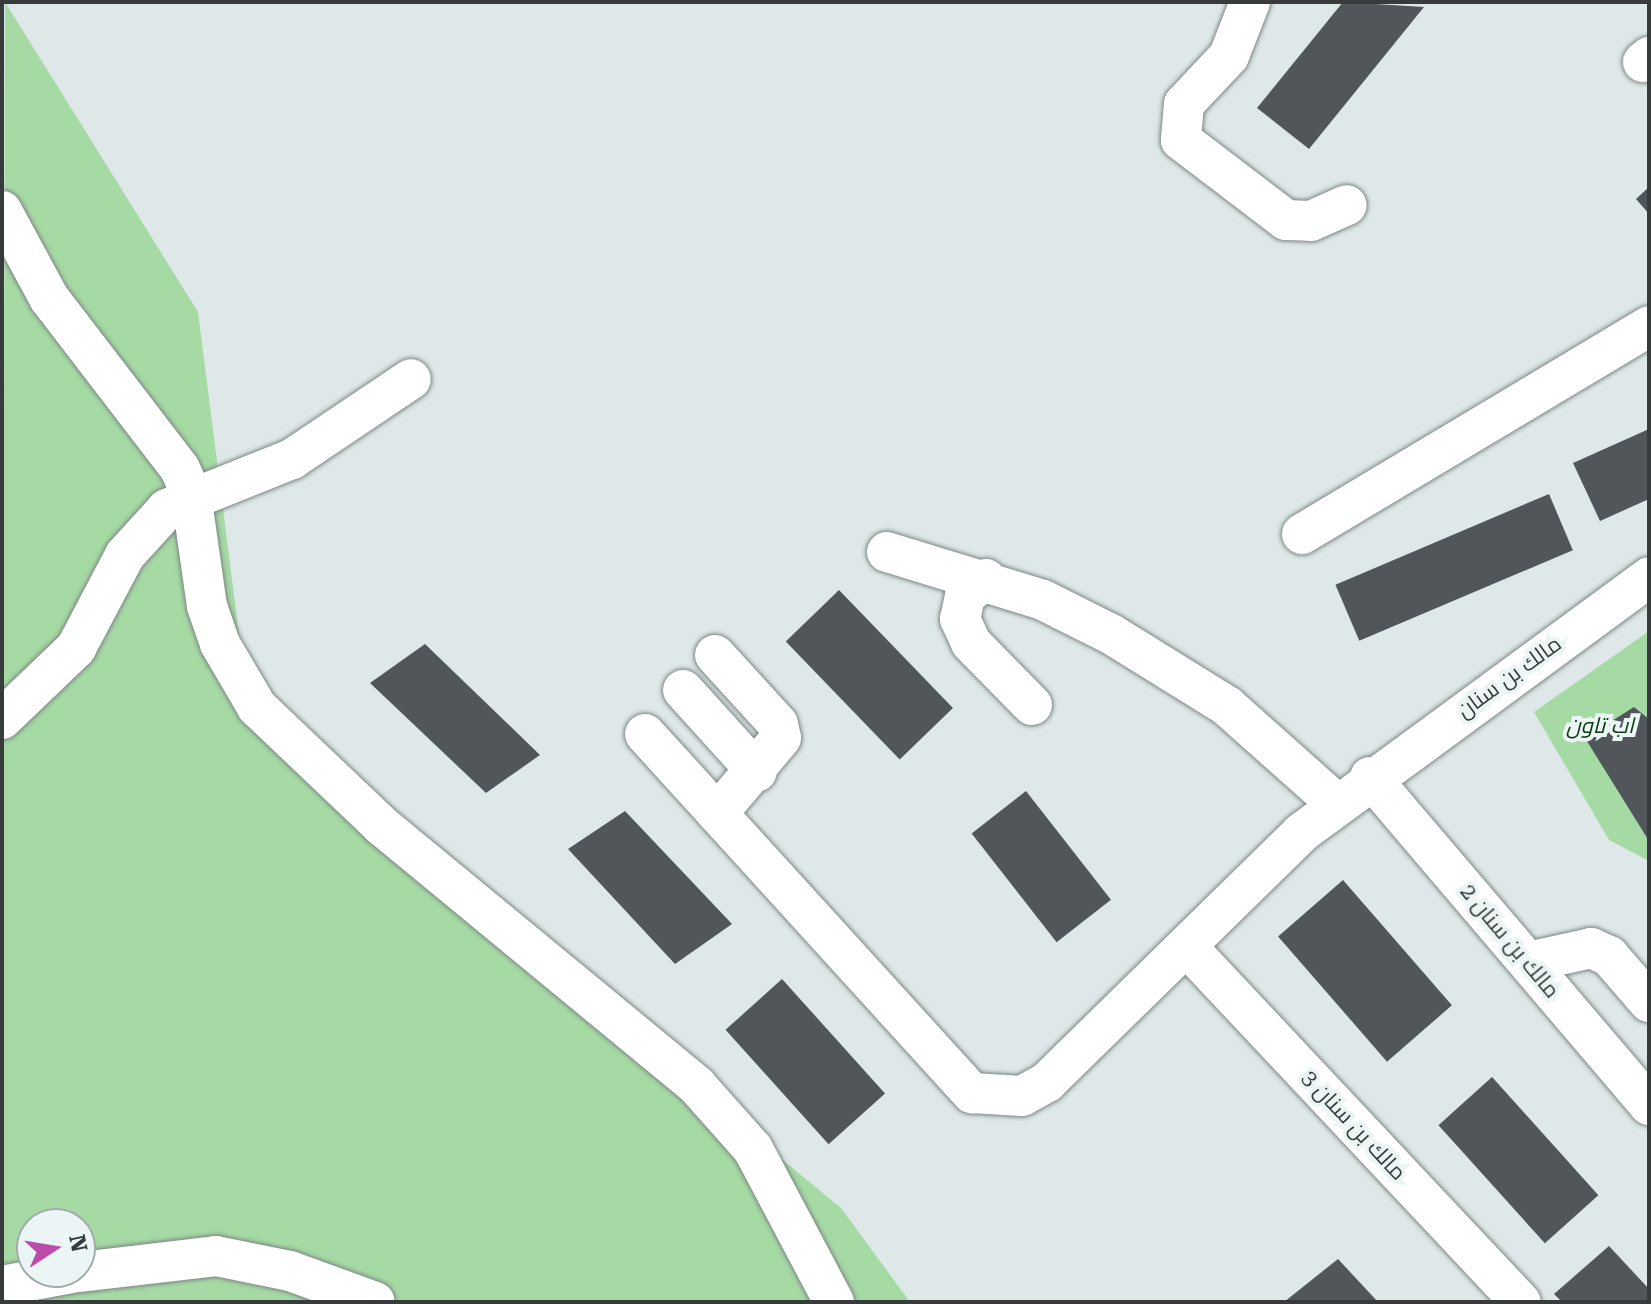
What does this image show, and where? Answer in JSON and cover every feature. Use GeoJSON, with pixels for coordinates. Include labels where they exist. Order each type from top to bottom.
{"type":"FeatureCollection","features":[{"type":"Feature","properties":{"kind":"street"},"geometry":{"type":"LineString","coordinates":[[1250,2],[1229,56],[1184,104],[1181,140],[1286,220],[1311,221],[1347,205]]}},
{"type":"Feature","properties":{"kind":"street"},"geometry":{"type":"LineString","coordinates":[[2,211],[33,274],[159,437],[191,494],[207,606],[257,707],[382,826],[697,1086],[753,1149],[834,1302]]}},
{"type":"Feature","properties":{"kind":"street"},"geometry":{"type":"LineString","coordinates":[[1302,534],[1649,326]]}},
{"type":"Feature","properties":{"kind":"street"},"geometry":{"type":"LineString","coordinates":[[2,719],[76,648],[142,531],[191,494],[265,473],[411,379]]}},
{"type":"Feature","properties":{"kind":"street"},"geometry":{"type":"LineString","coordinates":[[887,552],[986,579],[1111,634],[1227,706],[1337,804]]}},
{"type":"Feature","properties":{"kind":"street","name":"مالك بن سنان"},"geometry":{"type":"LineString","coordinates":[[645,734],[972,1093],[1022,1096],[1047,1082],[1337,804],[1370,777],[1649,577]]}},
{"type":"Feature","properties":{"kind":"street"},"geometry":{"type":"LineString","coordinates":[[986,579],[965,596],[960,619],[971,643],[1032,705]]}},
{"type":"Feature","properties":{"kind":"street"},"geometry":{"type":"LineString","coordinates":[[715,655],[778,724],[780,747],[717,814]]}},
{"type":"Feature","properties":{"kind":"street"},"geometry":{"type":"LineString","coordinates":[[683,690],[757,772]]}},
{"type":"Feature","properties":{"kind":"street","name":"مالك بن سنان 2"},"geometry":{"type":"LineString","coordinates":[[1370,777],[1649,1105]]}},
{"type":"Feature","properties":{"kind":"street","name":"مالك بن سنان 3"},"geometry":{"type":"LineString","coordinates":[[1188,948],[1521,1302]]}},
{"type":"Feature","properties":{"kind":"street"},"geometry":{"type":"LineString","coordinates":[[1528,962],[1591,948],[1609,956],[1649,1002]]}},
{"type":"Feature","properties":{"kind":"street"},"geometry":{"type":"LineString","coordinates":[[96,1270],[216,1256],[290,1271],[375,1302]]}},
{"type":"Feature","properties":{"kind":"green space"},"geometry":{"type":"Polygon","coordinates":[[[5,2],[198,312],[250,721],[841,1208],[910,1302],[2,1302],[5,2]]]}},
{"type":"Feature","properties":{"kind":"green space","name":"اب تاون"},"geometry":{"type":"Polygon","coordinates":[[[1649,631],[1649,861],[1609,840],[1534,712],[1649,631]]]}},
{"type":"Feature","properties":{"kind":"building"},"geometry":{"type":"Polygon","coordinates":[[[1343,2],[1424,7],[1309,149],[1257,108],[1343,2]]]}},
{"type":"Feature","properties":{"kind":"building"},"geometry":{"type":"Polygon","coordinates":[[[1649,187],[1649,214],[1636,199],[1649,187]]]}},
{"type":"Feature","properties":{"kind":"building"},"geometry":{"type":"Polygon","coordinates":[[[1649,429],[1649,499],[1600,521],[1573,463],[1649,429]]]}},
{"type":"Feature","properties":{"kind":"building"},"geometry":{"type":"Polygon","coordinates":[[[1549,494],[1573,550],[1359,641],[1335,585],[1549,494]]]}},
{"type":"Feature","properties":{"kind":"building"},"geometry":{"type":"Polygon","coordinates":[[[839,590],[953,708],[900,759],[786,641],[839,590]]]}},
{"type":"Feature","properties":{"kind":"building"},"geometry":{"type":"Polygon","coordinates":[[[425,644],[540,755],[486,793],[370,683],[425,644]]]}},
{"type":"Feature","properties":{"kind":"building"},"geometry":{"type":"Polygon","coordinates":[[[1634,707],[1649,719],[1649,841],[1585,738],[1634,707]]]}},
{"type":"Feature","properties":{"kind":"building"},"geometry":{"type":"Polygon","coordinates":[[[1026,791],[1111,900],[1057,942],[972,833],[1026,791]]]}},
{"type":"Feature","properties":{"kind":"building"},"geometry":{"type":"Polygon","coordinates":[[[625,811],[732,924],[675,964],[568,849],[625,811]]]}},
{"type":"Feature","properties":{"kind":"building"},"geometry":{"type":"Polygon","coordinates":[[[1343,880],[1452,1005],[1387,1062],[1278,936],[1343,880]]]}},
{"type":"Feature","properties":{"kind":"building"},"geometry":{"type":"Polygon","coordinates":[[[782,979],[885,1093],[829,1144],[726,1030],[782,979]]]}},
{"type":"Feature","properties":{"kind":"building"},"geometry":{"type":"Polygon","coordinates":[[[1492,1077],[1598,1195],[1545,1243],[1438,1125],[1492,1077]]]}},
{"type":"Feature","properties":{"kind":"building"},"geometry":{"type":"Polygon","coordinates":[[[1609,1246],[1649,1289],[1649,1302],[1562,1302],[1554,1294],[1609,1246]]]}},
{"type":"Feature","properties":{"kind":"building"},"geometry":{"type":"Polygon","coordinates":[[[1338,1259],[1378,1302],[1284,1302],[1338,1259]]]}}]}
